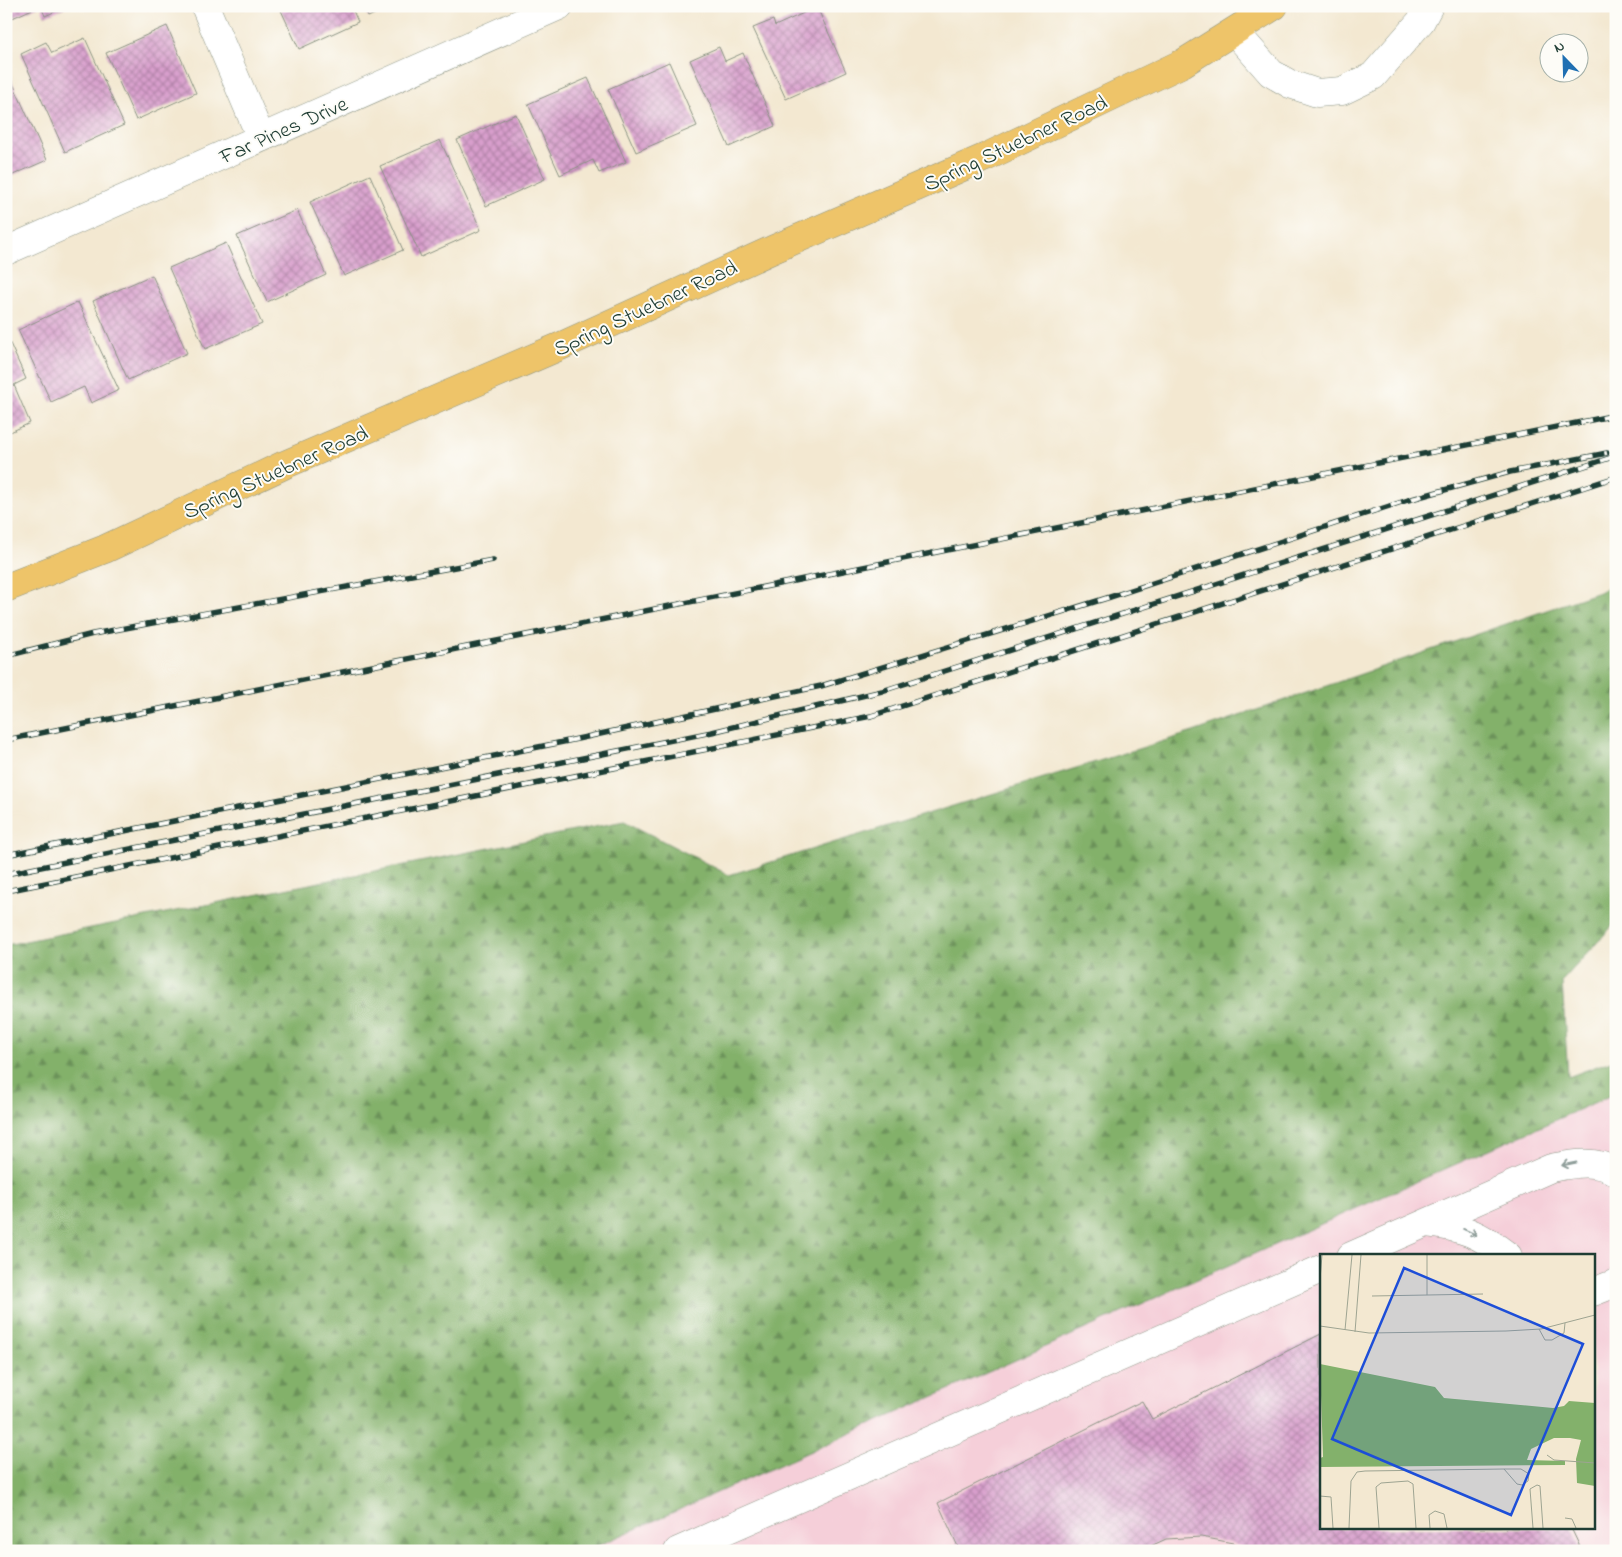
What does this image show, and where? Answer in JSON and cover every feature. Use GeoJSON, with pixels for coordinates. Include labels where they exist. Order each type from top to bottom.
{"type":"FeatureCollection","features":[{"type":"Feature","properties":{"kind":"main road","name":"Spring Stuebner Road"},"geometry":{"type":"LineString","coordinates":[[6,588],[105,549],[284,465],[561,346],[774,249],[986,157],[1183,63],[1274,6]]}},
{"type":"Feature","properties":{"kind":"street"},"geometry":{"type":"LineString","coordinates":[[205,6],[261,138]]}},
{"type":"Feature","properties":{"kind":"street","name":"Far Pines Drive"},"geometry":{"type":"LineString","coordinates":[[6,251],[559,6]]}},
{"type":"Feature","properties":{"kind":"street"},"geometry":{"type":"LineString","coordinates":[[1235,32],[1271,72],[1290,84],[1316,93],[1342,91],[1374,76],[1421,21],[1429,6]]}},
{"type":"Feature","properties":{"kind":"street"},"geometry":{"type":"LineString","coordinates":[[1356,1254],[1551,1168],[1580,1162],[1607,1167],[1616,1172]]}},
{"type":"Feature","properties":{"kind":"street"},"geometry":{"type":"LineString","coordinates":[[1426,1223],[1457,1227],[1488,1240],[1506,1254]]}},
{"type":"Feature","properties":{"kind":"street"},"geometry":{"type":"LineString","coordinates":[[678,1551],[1320,1269]]}},
{"type":"Feature","properties":{"kind":"street"},"geometry":{"type":"LineString","coordinates":[[1594,1292],[1616,1283]]}},
{"type":"Feature","properties":{"kind":"shaded area"},"geometry":{"type":"Polygon","coordinates":[[[1616,1093],[1616,1551],[586,1551],[1616,1093]]]}},
{"type":"Feature","properties":{"kind":"green space"},"geometry":{"type":"Polygon","coordinates":[[[1616,582],[1616,922],[1562,981],[1568,1077],[1616,1059],[1616,1093],[586,1551],[6,1551],[6,945],[624,821],[729,875],[1193,732],[1599,592],[1616,582]]]}},
{"type":"Feature","properties":{"kind":"building"},"geometry":{"type":"Polygon","coordinates":[[[6,6],[39,6],[8,20],[6,6]]]}},
{"type":"Feature","properties":{"kind":"building"},"geometry":{"type":"Polygon","coordinates":[[[41,6],[68,6],[45,16],[41,6]]]}},
{"type":"Feature","properties":{"kind":"building"},"geometry":{"type":"Polygon","coordinates":[[[279,6],[351,6],[358,22],[299,49],[279,6]]]}},
{"type":"Feature","properties":{"kind":"building"},"geometry":{"type":"Polygon","coordinates":[[[363,6],[392,6],[368,17],[363,6]]]}},
{"type":"Feature","properties":{"kind":"building"},"geometry":{"type":"Polygon","coordinates":[[[817,7],[846,72],[786,99],[753,28],[773,20],[775,26],[817,7]]]}},
{"type":"Feature","properties":{"kind":"building"},"geometry":{"type":"Polygon","coordinates":[[[167,26],[196,93],[136,120],[106,53],[167,26]]]}},
{"type":"Feature","properties":{"kind":"building"},"geometry":{"type":"Polygon","coordinates":[[[85,38],[124,125],[65,152],[21,54],[46,42],[52,53],[85,38]]]}},
{"type":"Feature","properties":{"kind":"building"},"geometry":{"type":"Polygon","coordinates":[[[719,47],[725,61],[743,53],[775,126],[729,147],[690,60],[719,47]]]}},
{"type":"Feature","properties":{"kind":"building"},"geometry":{"type":"Polygon","coordinates":[[[669,62],[697,126],[636,152],[608,89],[669,62]]]}},
{"type":"Feature","properties":{"kind":"building"},"geometry":{"type":"Polygon","coordinates":[[[6,68],[47,160],[6,178],[6,68]]]}},
{"type":"Feature","properties":{"kind":"building"},"geometry":{"type":"Polygon","coordinates":[[[588,78],[626,162],[599,173],[593,160],[560,175],[528,104],[588,78]]]}},
{"type":"Feature","properties":{"kind":"building"},"geometry":{"type":"Polygon","coordinates":[[[516,114],[545,179],[486,206],[457,140],[516,114]]]}},
{"type":"Feature","properties":{"kind":"building"},"geometry":{"type":"Polygon","coordinates":[[[440,140],[481,230],[421,257],[380,166],[440,140]]]}},
{"type":"Feature","properties":{"kind":"building"},"geometry":{"type":"Polygon","coordinates":[[[370,175],[403,250],[344,276],[310,202],[370,175]]]}},
{"type":"Feature","properties":{"kind":"building"},"geometry":{"type":"Polygon","coordinates":[[[297,210],[326,275],[267,302],[237,236],[297,210]]]}},
{"type":"Feature","properties":{"kind":"building"},"geometry":{"type":"Polygon","coordinates":[[[226,243],[262,324],[205,349],[169,268],[226,243]]]}},
{"type":"Feature","properties":{"kind":"building"},"geometry":{"type":"Polygon","coordinates":[[[152,275],[187,353],[128,380],[93,301],[152,275]]]}},
{"type":"Feature","properties":{"kind":"building"},"geometry":{"type":"Polygon","coordinates":[[[78,302],[119,390],[91,403],[84,387],[51,402],[18,330],[78,302]]]}},
{"type":"Feature","properties":{"kind":"building"},"geometry":{"type":"Polygon","coordinates":[[[8,339],[26,379],[14,385],[30,423],[6,434],[6,340],[8,339]]]}},
{"type":"Feature","properties":{"kind":"building"},"geometry":{"type":"Polygon","coordinates":[[[1320,1335],[1320,1530],[1572,1530],[1582,1551],[1248,1551],[1233,1543],[1201,1537],[1166,1539],[1140,1551],[960,1551],[938,1503],[1142,1401],[1152,1419],[1320,1335]]]}},
{"type":"Feature","properties":{"kind":"railway"},"geometry":{"type":"LineString","coordinates":[[6,740],[1616,415]]}},
{"type":"Feature","properties":{"kind":"railway"},"geometry":{"type":"LineString","coordinates":[[6,855],[568,741],[821,686],[1107,598],[1408,500],[1510,472],[1607,453]]}},
{"type":"Feature","properties":{"kind":"railway"},"geometry":{"type":"LineString","coordinates":[[6,874],[712,732],[882,691],[1616,456]]}},
{"type":"Feature","properties":{"kind":"railway"},"geometry":{"type":"LineString","coordinates":[[6,891],[871,716],[1616,477]]}},
{"type":"Feature","properties":{"kind":"railway"},"geometry":{"type":"LineString","coordinates":[[6,656],[93,634],[493,560]]}}]}
